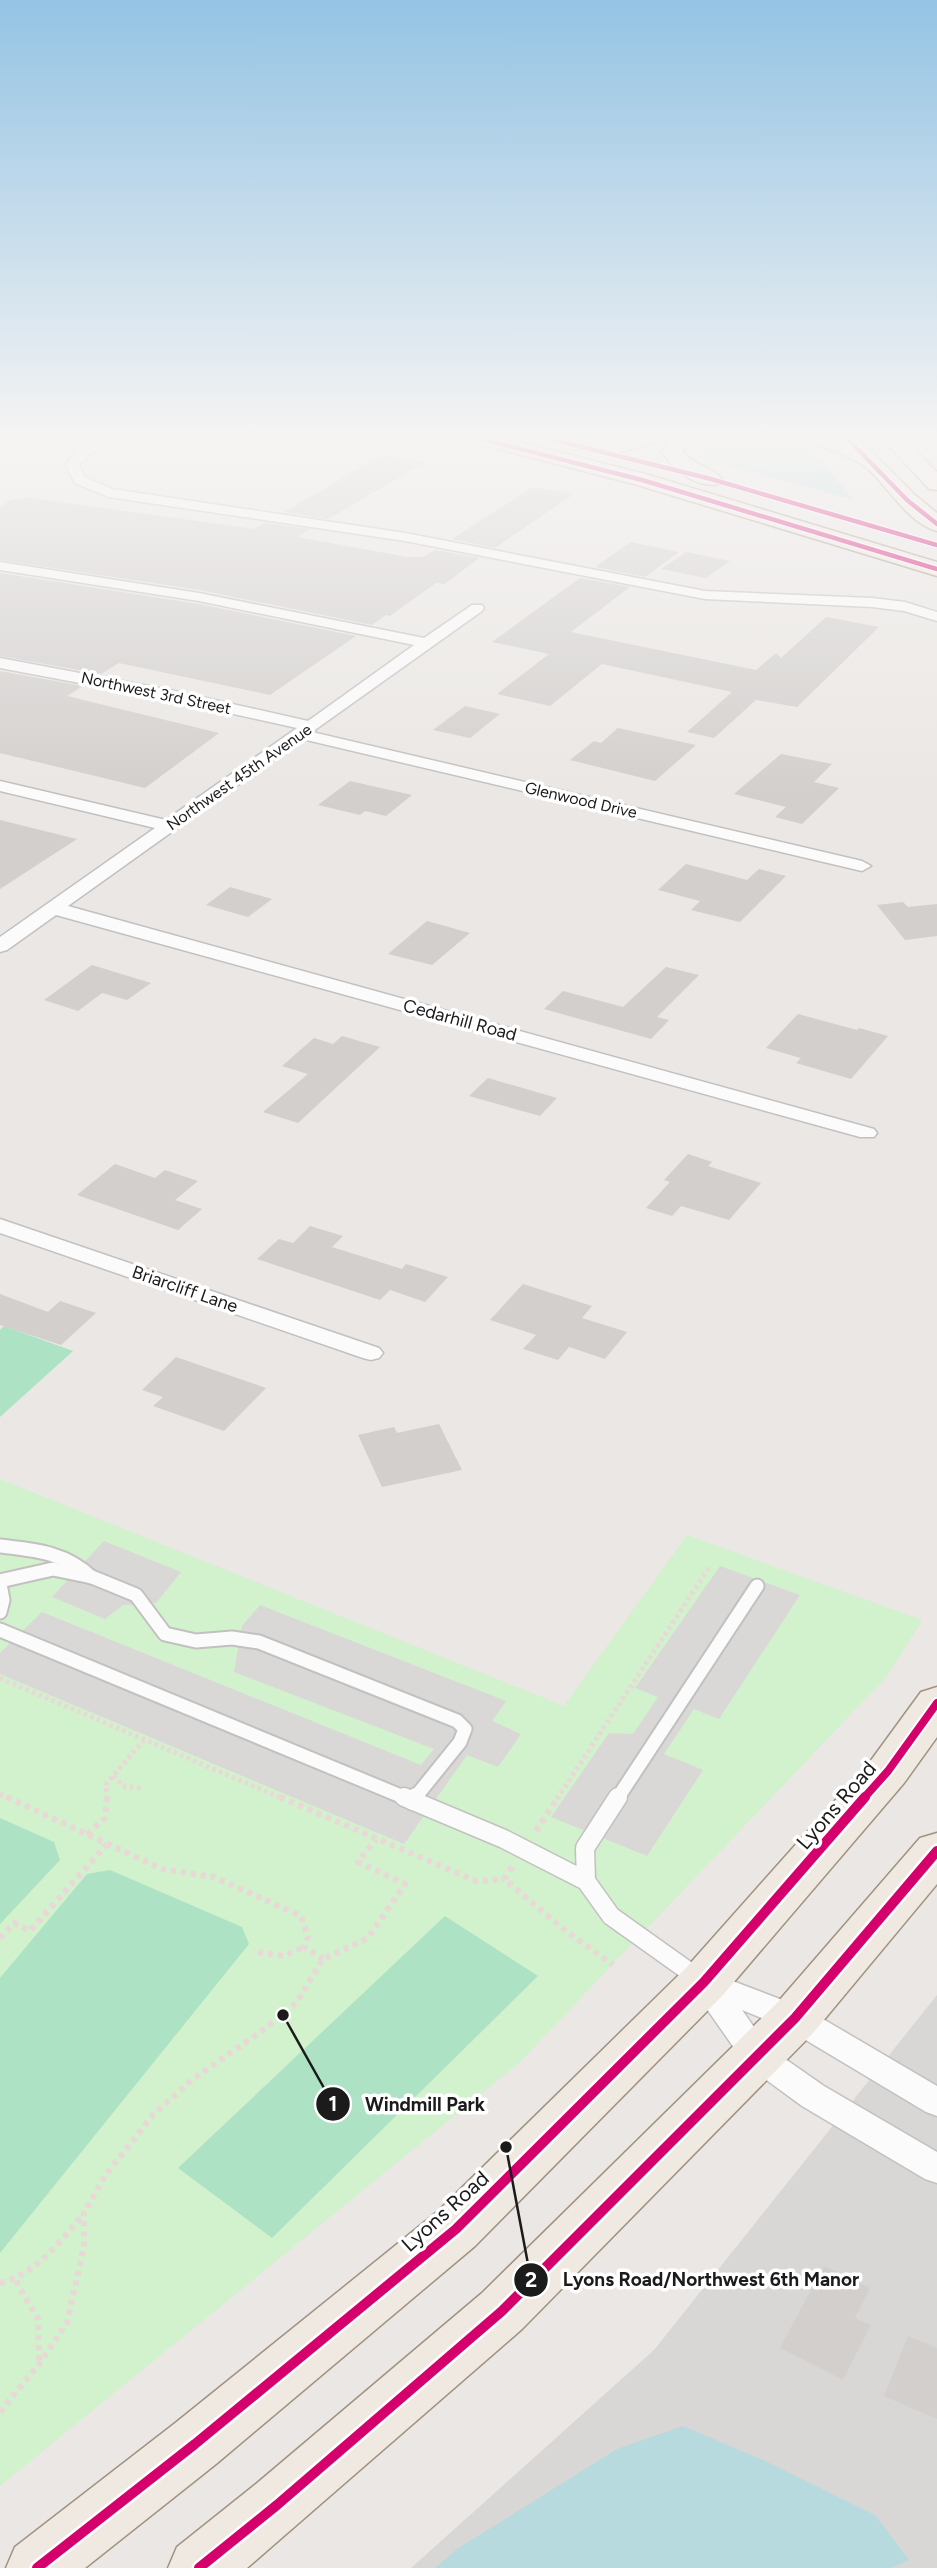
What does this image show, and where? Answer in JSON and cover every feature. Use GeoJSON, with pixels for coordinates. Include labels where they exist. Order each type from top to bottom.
{"type":"FeatureCollection","features":[{"type":"Feature","properties":{"kind":"main road"},"geometry":{"type":"LineString","coordinates":[[888,554],[937,569]]}},
{"type":"Feature","properties":{"kind":"main road","name":"Lyons Road"},"geometry":{"type":"LineString","coordinates":[[37,2568],[195,2444],[456,2229],[704,1983],[888,1771],[937,1703]]}},
{"type":"Feature","properties":{"kind":"main road"},"geometry":{"type":"LineString","coordinates":[[199,2568],[288,2496],[502,2311],[776,2037],[937,1851]]}},
{"type":"Feature","properties":{"kind":"street"},"geometry":{"type":"LineString","coordinates":[[492,554],[705,595],[754,600],[873,601],[914,607],[937,617]]}},
{"type":"Feature","properties":{"kind":"street"},"geometry":{"type":"LineString","coordinates":[[0,566],[199,597],[425,643]]}},
{"type":"Feature","properties":{"kind":"street","name":"Northwest 45th Avenue"},"geometry":{"type":"LineString","coordinates":[[1,944],[477,608]]}},
{"type":"Feature","properties":{"kind":"street","name":"Northwest 3rd Street"},"geometry":{"type":"LineString","coordinates":[[0,663],[170,695],[305,730]]}},
{"type":"Feature","properties":{"kind":"street","name":"Glenwood Drive"},"geometry":{"type":"LineString","coordinates":[[305,730],[862,866]]}},
{"type":"Feature","properties":{"kind":"street"},"geometry":{"type":"LineString","coordinates":[[0,786],[168,826]]}},
{"type":"Feature","properties":{"kind":"street","name":"Cedarhill Road"},"geometry":{"type":"LineString","coordinates":[[53,908],[867,1133]]}},
{"type":"Feature","properties":{"kind":"street","name":"Briarcliff Lane"},"geometry":{"type":"LineString","coordinates":[[0,1226],[371,1353]]}},
{"type":"Feature","properties":{"kind":"street"},"geometry":{"type":"LineString","coordinates":[[704,1983],[776,2037],[937,2102]]}},
{"type":"Feature","properties":{"kind":"street"},"geometry":{"type":"LineString","coordinates":[[704,1983],[776,2037],[813,2096],[937,2169]]}},
{"type":"Feature","properties":{"kind":"lane"},"geometry":{"type":"LineString","coordinates":[[0,1546],[44,1551],[78,1562],[92,1577]]}},
{"type":"Feature","properties":{"kind":"lane"},"geometry":{"type":"LineString","coordinates":[[0,1612],[4,1600],[0,1583],[53,1569],[92,1577],[136,1595],[165,1634],[196,1640],[232,1638],[258,1642],[457,1721],[465,1730],[460,1742],[413,1801]]}},
{"type":"Feature","properties":{"kind":"lane"},"geometry":{"type":"LineString","coordinates":[[586,1881],[585,1848],[757,1586]]}},
{"type":"Feature","properties":{"kind":"lane"},"geometry":{"type":"LineString","coordinates":[[0,1630],[524,1849],[586,1881],[611,1916],[704,1983]]}},
{"type":"Feature","properties":{"kind":"path"},"geometry":{"type":"LineString","coordinates":[[504,1879],[621,1704],[626,1689],[710,1566]]}},
{"type":"Feature","properties":{"kind":"path"},"geometry":{"type":"LineString","coordinates":[[0,1678],[475,1881],[504,1879],[566,1931],[613,1965]]}},
{"type":"Feature","properties":{"kind":"path"},"geometry":{"type":"LineString","coordinates":[[87,1835],[103,1824],[109,1810],[106,1784],[144,1740]]}},
{"type":"Feature","properties":{"kind":"path"},"geometry":{"type":"LineString","coordinates":[[113,1776],[123,1786],[143,1788]]}},
{"type":"Feature","properties":{"kind":"path"},"geometry":{"type":"LineString","coordinates":[[0,1794],[162,1869],[214,1877],[301,1916],[308,1937],[304,1947],[283,1955],[258,1952]]}},
{"type":"Feature","properties":{"kind":"path"},"geometry":{"type":"LineString","coordinates":[[0,2283],[16,2281],[46,2257],[84,2213],[105,2176],[153,2115],[193,2079],[262,2031],[297,2002],[323,1959],[368,1938],[405,1884],[358,1862],[376,1839]]}},
{"type":"Feature","properties":{"kind":"path"},"geometry":{"type":"LineString","coordinates":[[0,1938],[14,1923],[30,1931],[107,1844]]}},
{"type":"Feature","properties":{"kind":"path"},"geometry":{"type":"LineString","coordinates":[[304,1947],[323,1959]]}},
{"type":"Feature","properties":{"kind":"path"},"geometry":{"type":"LineString","coordinates":[[0,2412],[40,2364],[67,2323],[84,2246],[84,2213]]}},
{"type":"Feature","properties":{"kind":"path"},"geometry":{"type":"LineString","coordinates":[[16,2281],[38,2319],[40,2364]]}},
{"type":"Feature","properties":{"kind":"shaded area"},"geometry":{"type":"Polygon","coordinates":[[[104,1541],[181,1572],[156,1603],[123,1605],[105,1619],[52,1597],[104,1541]]]}},
{"type":"Feature","properties":{"kind":"shaded area"},"geometry":{"type":"Polygon","coordinates":[[[720,1566],[800,1595],[719,1719],[694,1709],[664,1754],[703,1770],[647,1856],[551,1817],[609,1733],[633,1734],[658,1697],[635,1688],[720,1566]]]}},
{"type":"Feature","properties":{"kind":"shaded area"},"geometry":{"type":"Polygon","coordinates":[[[260,1605],[506,1701],[492,1721],[521,1734],[498,1767],[467,1755],[404,1844],[0,1674],[0,1653],[42,1612],[421,1765],[434,1749],[234,1672],[242,1626],[260,1605]]]}},
{"type":"Feature","properties":{"kind":"shaded area"},"geometry":{"type":"Polygon","coordinates":[[[937,1995],[937,2568],[411,2568],[654,2350],[937,1995]]]}},
{"type":"Feature","properties":{"kind":"green space"},"geometry":{"type":"Polygon","coordinates":[[[4,1326],[73,1351],[0,1417],[0,1330],[4,1326]]]}},
{"type":"Feature","properties":{"kind":"green space"},"geometry":{"type":"Polygon","coordinates":[[[0,1479],[564,1706],[687,1535],[922,1620],[888,1675],[518,2064],[0,2486],[0,1479]]]}},
{"type":"Feature","properties":{"kind":"green space"},"geometry":{"type":"Polygon","coordinates":[[[0,1818],[54,1842],[60,1860],[0,1924],[0,1818]]]}},
{"type":"Feature","properties":{"kind":"green space"},"geometry":{"type":"Polygon","coordinates":[[[110,1870],[242,1927],[249,1944],[0,2253],[0,1978],[87,1874],[110,1870]]]}},
{"type":"Feature","properties":{"kind":"green space"},"geometry":{"type":"Polygon","coordinates":[[[445,1916],[538,1976],[272,2238],[178,2168],[445,1916]]]}},
{"type":"Feature","properties":{"kind":"water"},"geometry":{"type":"Polygon","coordinates":[[[683,2426],[765,2461],[875,2515],[909,2560],[892,2568],[435,2568],[457,2549],[617,2449],[683,2426]]]}},
{"type":"Feature","properties":{"kind":"building"},"geometry":{"type":"Polygon","coordinates":[[[0,554],[390,554],[423,557],[428,554],[456,554],[479,558],[445,584],[436,583],[390,616],[386,615],[372,625],[200,590],[0,560],[0,554]]]}},
{"type":"Feature","properties":{"kind":"building"},"geometry":{"type":"Polygon","coordinates":[[[614,554],[676,554],[645,577],[595,567],[614,554]]]}},
{"type":"Feature","properties":{"kind":"building"},"geometry":{"type":"Polygon","coordinates":[[[683,554],[730,561],[706,578],[661,569],[683,554]]]}},
{"type":"Feature","properties":{"kind":"building"},"geometry":{"type":"Polygon","coordinates":[[[0,573],[199,604],[356,636],[270,695],[119,663],[101,674],[0,656],[0,573]]]}},
{"type":"Feature","properties":{"kind":"building"},"geometry":{"type":"Polygon","coordinates":[[[580,578],[630,587],[571,632],[756,670],[776,653],[781,658],[826,617],[879,627],[797,707],[756,700],[714,738],[687,732],[732,692],[602,664],[550,706],[497,694],[549,654],[492,642],[580,578]]]}},
{"type":"Feature","properties":{"kind":"building"},"geometry":{"type":"Polygon","coordinates":[[[0,671],[83,686],[67,696],[219,733],[145,788],[0,753],[0,671]]]}},
{"type":"Feature","properties":{"kind":"building"},"geometry":{"type":"Polygon","coordinates":[[[465,706],[500,714],[470,738],[433,730],[465,706]]]}},
{"type":"Feature","properties":{"kind":"building"},"geometry":{"type":"Polygon","coordinates":[[[618,728],[696,745],[655,781],[570,760],[594,741],[601,743],[618,728]]]}},
{"type":"Feature","properties":{"kind":"building"},"geometry":{"type":"Polygon","coordinates":[[[781,754],[832,764],[814,782],[839,788],[802,824],[775,817],[786,807],[734,794],[781,754]]]}},
{"type":"Feature","properties":{"kind":"building"},"geometry":{"type":"Polygon","coordinates":[[[350,781],[412,795],[386,816],[365,811],[360,815],[318,805],[350,781]]]}},
{"type":"Feature","properties":{"kind":"building"},"geometry":{"type":"Polygon","coordinates":[[[0,820],[77,839],[0,889],[0,820]]]}},
{"type":"Feature","properties":{"kind":"building"},"geometry":{"type":"Polygon","coordinates":[[[686,864],[747,880],[759,869],[786,876],[740,922],[691,910],[700,901],[658,890],[686,864]]]}},
{"type":"Feature","properties":{"kind":"building"},"geometry":{"type":"Polygon","coordinates":[[[230,887],[272,899],[248,917],[206,905],[230,887]]]}},
{"type":"Feature","properties":{"kind":"building"},"geometry":{"type":"Polygon","coordinates":[[[903,902],[908,907],[937,904],[937,936],[905,940],[877,905],[903,902]]]}},
{"type":"Feature","properties":{"kind":"building"},"geometry":{"type":"Polygon","coordinates":[[[427,921],[470,933],[432,965],[388,954],[427,921]]]}},
{"type":"Feature","properties":{"kind":"building"},"geometry":{"type":"Polygon","coordinates":[[[92,965],[151,983],[127,1000],[102,993],[78,1011],[44,1000],[92,965]]]}},
{"type":"Feature","properties":{"kind":"building"},"geometry":{"type":"Polygon","coordinates":[[[666,967],[699,975],[657,1017],[669,1020],[651,1039],[544,1009],[563,991],[623,1007],[666,967]]]}},
{"type":"Feature","properties":{"kind":"building"},"geometry":{"type":"Polygon","coordinates":[[[798,1014],[888,1036],[851,1079],[796,1063],[801,1058],[766,1048],[798,1014]]]}},
{"type":"Feature","properties":{"kind":"building"},"geometry":{"type":"Polygon","coordinates":[[[342,1036],[380,1047],[298,1123],[263,1112],[308,1074],[282,1066],[314,1038],[333,1044],[342,1036]]]}},
{"type":"Feature","properties":{"kind":"building"},"geometry":{"type":"Polygon","coordinates":[[[488,1078],[557,1098],[540,1116],[469,1096],[488,1078]]]}},
{"type":"Feature","properties":{"kind":"building"},"geometry":{"type":"Polygon","coordinates":[[[688,1154],[712,1162],[708,1166],[761,1183],[729,1220],[681,1206],[672,1216],[646,1208],[670,1182],[664,1180],[688,1154]]]}},
{"type":"Feature","properties":{"kind":"building"},"geometry":{"type":"Polygon","coordinates":[[[115,1164],[155,1178],[165,1170],[198,1181],[175,1200],[202,1209],[178,1230],[77,1195],[115,1164]]]}},
{"type":"Feature","properties":{"kind":"building"},"geometry":{"type":"Polygon","coordinates":[[[310,1226],[343,1236],[332,1247],[402,1269],[406,1264],[448,1277],[425,1302],[390,1290],[380,1300],[257,1259],[279,1239],[293,1243],[310,1226]]]}},
{"type":"Feature","properties":{"kind":"building"},"geometry":{"type":"Polygon","coordinates":[[[523,1284],[592,1306],[582,1318],[627,1332],[605,1359],[569,1347],[558,1360],[523,1349],[536,1335],[490,1320],[523,1284]]]}},
{"type":"Feature","properties":{"kind":"building"},"geometry":{"type":"Polygon","coordinates":[[[0,1294],[48,1312],[60,1301],[96,1313],[61,1345],[0,1325],[0,1294]]]}},
{"type":"Feature","properties":{"kind":"building"},"geometry":{"type":"Polygon","coordinates":[[[176,1357],[266,1388],[224,1431],[153,1406],[163,1397],[142,1390],[176,1357]]]}},
{"type":"Feature","properties":{"kind":"building"},"geometry":{"type":"Polygon","coordinates":[[[439,1424],[462,1470],[382,1487],[358,1435],[394,1427],[397,1433],[439,1424]]]}},
{"type":"Feature","properties":{"kind":"building"},"geometry":{"type":"Polygon","coordinates":[[[824,2266],[870,2288],[855,2318],[871,2325],[843,2380],[780,2348],[824,2266]]]}},
{"type":"Feature","properties":{"kind":"building"},"geometry":{"type":"Polygon","coordinates":[[[908,2336],[937,2348],[937,2419],[884,2396],[908,2336]]]}},
{"type":"Feature","properties":{"kind":"cycle path"},"geometry":{"type":"LineString","coordinates":[[888,554],[937,569]]}},
{"type":"Feature","properties":{"kind":"cycle path"},"geometry":{"type":"LineString","coordinates":[[37,2568],[195,2444],[456,2229],[704,1982],[888,1771],[937,1703]]}},
{"type":"Feature","properties":{"kind":"cycle path"},"geometry":{"type":"LineString","coordinates":[[199,2568],[277,2505],[502,2311],[795,2018],[937,1851]]}},
{"type":"Feature","properties":{"kind":"place","name":"Windmill Park"},"geometry":{"type":"Point","coordinates":[283,2015]}},
{"type":"Feature","properties":{"kind":"place","name":"Lyons Road/Northwest 6th Manor"},"geometry":{"type":"Point","coordinates":[506,2147]}}]}
